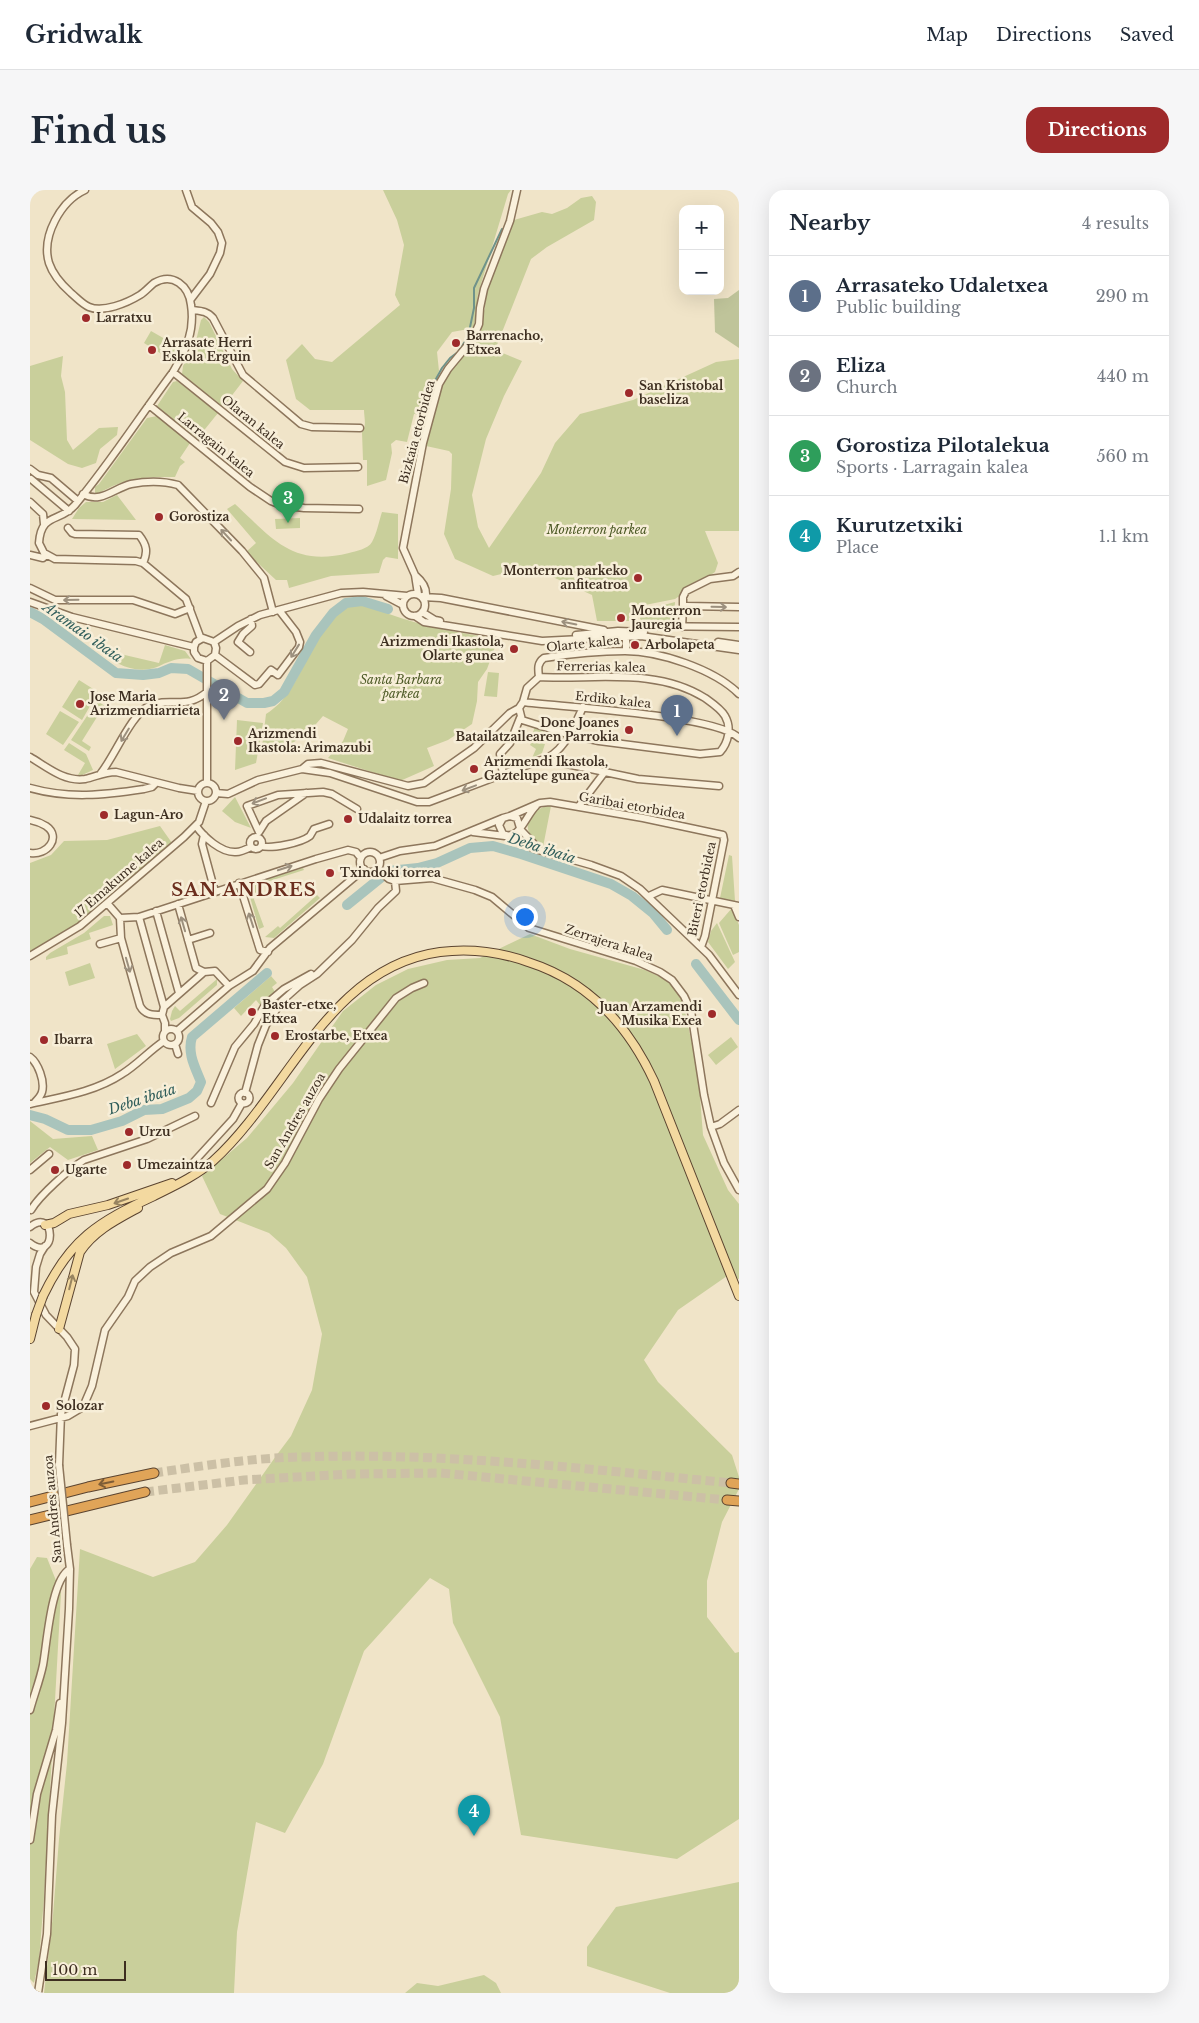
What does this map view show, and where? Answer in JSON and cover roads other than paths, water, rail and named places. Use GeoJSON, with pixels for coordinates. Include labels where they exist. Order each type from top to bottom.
{"type":"FeatureCollection","features":[{"type":"Feature","properties":{"kind":"highway"},"geometry":{"type":"LineString","coordinates":[[30,1502],[154,1473]]}},
{"type":"Feature","properties":{"kind":"highway"},"geometry":{"type":"LineString","coordinates":[[30,1520],[145,1492]]}},
{"type":"Feature","properties":{"kind":"highway"},"geometry":{"type":"LineString","coordinates":[[727,1500],[739,1501]]}},
{"type":"Feature","properties":{"kind":"main road"},"geometry":{"type":"LineString","coordinates":[[30,1339],[43,1296],[61,1261],[84,1236],[123,1210],[165,1191],[199,1171],[230,1144],[248,1124],[347,997],[368,980],[394,964],[432,953],[470,950],[508,956],[554,972],[592,997],[627,1034],[642,1054],[739,1296]]}},
{"type":"Feature","properties":{"kind":"main road"},"geometry":{"type":"LineString","coordinates":[[36,1224],[54,1223],[69,1214],[108,1205],[139,1195],[199,1171]]}},
{"type":"Feature","properties":{"kind":"main road"},"geometry":{"type":"LineString","coordinates":[[59,1329],[75,1266],[80,1252],[87,1242],[101,1230],[149,1203],[165,1191]]}},
{"type":"Feature","properties":{"kind":"street"},"geometry":{"type":"LineString","coordinates":[[44,524],[49,519],[69,511],[84,494],[173,372],[190,339],[193,324],[191,299],[184,285],[171,279],[160,280],[140,295],[126,302],[100,309],[84,304],[65,288],[50,264],[49,243],[58,213],[73,197],[85,190]]}},
{"type":"Feature","properties":{"kind":"street"},"geometry":{"type":"LineString","coordinates":[[186,190],[192,207],[211,223],[218,232],[222,243],[220,253],[210,274],[191,299]]}},
{"type":"Feature","properties":{"kind":"street","name":"Bizkaia etorbidea"},"geometry":{"type":"LineString","coordinates":[[421,596],[426,594],[426,589],[415,575],[405,554],[404,543],[414,487],[434,402],[444,375],[472,340],[479,324],[484,289],[510,221],[517,190]]}},
{"type":"Feature","properties":{"kind":"street"},"geometry":{"type":"LineString","coordinates":[[192,310],[201,310],[209,313],[243,375],[301,424],[312,427],[360,428]]}},
{"type":"Feature","properties":{"kind":"street","name":"Olaran kalea"},"geometry":{"type":"LineString","coordinates":[[173,372],[285,462],[304,468],[358,467]]}},
{"type":"Feature","properties":{"kind":"street","name":"Larragain kalea"},"geometry":{"type":"LineString","coordinates":[[149,405],[250,487],[271,501],[281,505],[304,508],[359,509]]}},
{"type":"Feature","properties":{"kind":"street"},"geometry":{"type":"LineString","coordinates":[[30,469],[38,475],[51,478],[78,501]]}},
{"type":"Feature","properties":{"kind":"street"},"geometry":{"type":"LineString","coordinates":[[31,479],[69,511]]}},
{"type":"Feature","properties":{"kind":"street"},"geometry":{"type":"LineString","coordinates":[[84,494],[90,498],[99,498],[133,484],[178,484],[259,571],[267,585],[276,611],[300,642],[299,647],[278,675],[271,670],[259,684],[255,685],[215,655]]}},
{"type":"Feature","properties":{"kind":"street"},"geometry":{"type":"LineString","coordinates":[[30,502],[43,514],[44,524],[39,543],[46,555],[56,560],[136,561],[143,564],[180,592],[186,599],[201,639]]}},
{"type":"Feature","properties":{"kind":"street"},"geometry":{"type":"LineString","coordinates":[[68,528],[72,534],[138,535],[147,548],[147,555],[143,564]]}},
{"type":"Feature","properties":{"kind":"street"},"geometry":{"type":"LineString","coordinates":[[30,555],[43,558],[46,555]]}},
{"type":"Feature","properties":{"kind":"street"},"geometry":{"type":"LineString","coordinates":[[682,627],[683,597],[686,591],[710,579],[730,577],[739,572]]}},
{"type":"Feature","properties":{"kind":"street"},"geometry":{"type":"LineString","coordinates":[[30,588],[55,600],[133,600],[175,614],[190,608]]}},
{"type":"Feature","properties":{"kind":"street"},"geometry":{"type":"LineString","coordinates":[[214,642],[250,619],[341,593],[363,592],[441,598],[618,631]]}},
{"type":"Feature","properties":{"kind":"street"},"geometry":{"type":"LineString","coordinates":[[383,594],[403,605],[406,613],[424,622],[505,637],[542,642],[626,636],[681,641],[739,650]]}},
{"type":"Feature","properties":{"kind":"street"},"geometry":{"type":"LineString","coordinates":[[403,605],[407,596]]}},
{"type":"Feature","properties":{"kind":"street"},"geometry":{"type":"LineString","coordinates":[[415,616],[422,612],[425,605],[421,596]]}},
{"type":"Feature","properties":{"kind":"street"},"geometry":{"type":"LineString","coordinates":[[30,602],[72,618],[194,647]]}},
{"type":"Feature","properties":{"kind":"street"},"geometry":{"type":"LineString","coordinates":[[683,608],[686,606],[739,607]]}},
{"type":"Feature","properties":{"kind":"street"},"geometry":{"type":"LineString","coordinates":[[422,612],[435,620],[542,638],[634,631],[739,645]]}},
{"type":"Feature","properties":{"kind":"street"},"geometry":{"type":"LineString","coordinates":[[250,619],[252,626],[243,634],[238,642],[250,652]]}},
{"type":"Feature","properties":{"kind":"street"},"geometry":{"type":"LineString","coordinates":[[634,631],[640,626],[739,627]]}},
{"type":"Feature","properties":{"kind":"street"},"geometry":{"type":"LineString","coordinates":[[626,636],[626,651]]}},
{"type":"Feature","properties":{"kind":"street"},"geometry":{"type":"LineString","coordinates":[[207,638],[214,642],[216,648],[215,655],[207,660],[201,659],[196,656],[194,647],[201,639],[207,638]]}},
{"type":"Feature","properties":{"kind":"street","name":"Olarte kalea"},"geometry":{"type":"LineString","coordinates":[[539,677],[540,661],[552,657],[626,651],[691,665],[715,675],[730,685],[738,694]]}},
{"type":"Feature","properties":{"kind":"street"},"geometry":{"type":"LineString","coordinates":[[207,660],[207,783]]}},
{"type":"Feature","properties":{"kind":"street"},"geometry":{"type":"LineString","coordinates":[[503,775],[500,754],[510,743],[520,718],[521,705],[527,688],[539,677]]}},
{"type":"Feature","properties":{"kind":"street","name":"Ferrerias kalea"},"geometry":{"type":"LineString","coordinates":[[539,677],[634,678],[674,684],[692,691],[713,704],[725,716],[729,732]]}},
{"type":"Feature","properties":{"kind":"street"},"geometry":{"type":"LineString","coordinates":[[101,774],[134,719],[148,706],[191,702],[208,690]]}},
{"type":"Feature","properties":{"kind":"street"},"geometry":{"type":"LineString","coordinates":[[302,769],[308,764],[326,764],[364,776],[408,786],[416,786],[429,781],[474,748],[510,713],[521,705]]}},
{"type":"Feature","properties":{"kind":"street","name":"Erdiko kalea"},"geometry":{"type":"LineString","coordinates":[[521,705],[583,707],[672,718],[723,729],[739,737]]}},
{"type":"Feature","properties":{"kind":"street"},"geometry":{"type":"LineString","coordinates":[[548,760],[570,735],[583,707]]}},
{"type":"Feature","properties":{"kind":"street"},"geometry":{"type":"LineString","coordinates":[[520,718],[531,724],[570,735],[609,743],[700,754],[720,752],[725,746],[729,732]]}},
{"type":"Feature","properties":{"kind":"street"},"geometry":{"type":"LineString","coordinates":[[30,757],[65,777],[84,779],[116,772],[198,791]]}},
{"type":"Feature","properties":{"kind":"street"},"geometry":{"type":"LineString","coordinates":[[112,757],[115,767],[122,773]]}},
{"type":"Feature","properties":{"kind":"street"},"geometry":{"type":"LineString","coordinates":[[216,793],[228,794],[258,780],[302,769],[330,773],[417,802],[429,802],[538,761],[548,760],[604,773],[652,781],[719,786]]}},
{"type":"Feature","properties":{"kind":"street"},"geometry":{"type":"LineString","coordinates":[[579,806],[604,773]]}},
{"type":"Feature","properties":{"kind":"street"},"geometry":{"type":"LineString","coordinates":[[30,788],[55,794],[76,795],[144,789],[152,787],[156,782]]}},
{"type":"Feature","properties":{"kind":"street"},"geometry":{"type":"LineString","coordinates":[[207,783],[200,786],[198,791],[200,798],[206,801],[213,798],[216,793]]}},
{"type":"Feature","properties":{"kind":"street"},"geometry":{"type":"LineString","coordinates":[[207,783],[214,788],[216,793]]}},
{"type":"Feature","properties":{"kind":"street"},"geometry":{"type":"LineString","coordinates":[[261,846],[262,842],[247,806],[278,794],[323,792],[332,794],[357,809]]}},
{"type":"Feature","properties":{"kind":"street"},"geometry":{"type":"LineString","coordinates":[[251,847],[251,840],[259,835],[266,821],[306,793]]}},
{"type":"Feature","properties":{"kind":"street","name":"17 Emakume kalea"},"geometry":{"type":"LineString","coordinates":[[30,956],[70,934],[196,826],[202,816],[206,801]]}},
{"type":"Feature","properties":{"kind":"street","name":"Garibai etorbidea"},"geometry":{"type":"LineString","coordinates":[[510,816],[546,802],[571,807],[579,806],[722,835]]}},
{"type":"Feature","properties":{"kind":"street"},"geometry":{"type":"LineString","coordinates":[[472,832],[514,836],[530,811],[537,805]]}},
{"type":"Feature","properties":{"kind":"street"},"geometry":{"type":"LineString","coordinates":[[379,858],[400,851],[435,846],[510,816],[517,818],[520,828],[534,846],[545,851]]}},
{"type":"Feature","properties":{"kind":"street"},"geometry":{"type":"LineString","coordinates":[[503,818],[499,828],[507,836],[535,849],[591,864],[620,876],[649,896],[701,947],[739,996]]}},
{"type":"Feature","properties":{"kind":"street"},"geometry":{"type":"LineString","coordinates":[[30,820],[45,825],[52,836],[48,850],[38,854],[30,853]]}},
{"type":"Feature","properties":{"kind":"street"},"geometry":{"type":"LineString","coordinates":[[196,826],[204,835],[224,849],[236,852],[251,847],[257,849],[261,846],[274,847],[303,839],[309,836],[314,829],[329,824]]}},
{"type":"Feature","properties":{"kind":"street"},"geometry":{"type":"LineString","coordinates":[[204,835],[202,844],[215,892]]}},
{"type":"Feature","properties":{"kind":"street","name":"Biteri etorbidea"},"geometry":{"type":"LineString","coordinates":[[701,947],[724,840],[722,835]]}},
{"type":"Feature","properties":{"kind":"street"},"geometry":{"type":"LineString","coordinates":[[120,918],[139,917],[239,883],[348,850],[356,852],[362,858]]}},
{"type":"Feature","properties":{"kind":"street"},"geometry":{"type":"LineString","coordinates":[[191,1164],[234,1118],[242,1103],[246,1104],[250,1100],[250,1096],[246,1093],[258,1044],[273,1014],[286,996],[316,974],[352,940],[378,908],[394,893],[392,880],[378,870],[370,871],[364,869],[361,863],[362,858],[369,852],[374,853],[379,858],[378,870]]}},
{"type":"Feature","properties":{"kind":"street"},"geometry":{"type":"LineString","coordinates":[[177,1031],[229,986],[253,971],[268,952],[364,869]]}},
{"type":"Feature","properties":{"kind":"street","name":"Zerrajera kalea"},"geometry":{"type":"LineString","coordinates":[[392,880],[432,878],[475,890],[492,897],[529,928],[636,961],[672,980],[684,996],[691,1011],[711,1128],[724,1163],[739,1190]]}},
{"type":"Feature","properties":{"kind":"street"},"geometry":{"type":"LineString","coordinates":[[239,883],[260,950],[268,952]]}},
{"type":"Feature","properties":{"kind":"street"},"geometry":{"type":"LineString","coordinates":[[649,896],[662,890],[712,900],[736,906],[739,917]]}},
{"type":"Feature","properties":{"kind":"street"},"geometry":{"type":"LineString","coordinates":[[107,903],[120,918],[120,938],[143,1011],[150,1015],[162,1015]]}},
{"type":"Feature","properties":{"kind":"street"},"geometry":{"type":"LineString","coordinates":[[178,904],[196,968],[204,972]]}},
{"type":"Feature","properties":{"kind":"street"},"geometry":{"type":"LineString","coordinates":[[156,911],[179,993]]}},
{"type":"Feature","properties":{"kind":"street"},"geometry":{"type":"LineString","coordinates":[[139,917],[164,1007],[162,1015],[165,1023],[164,1041]]}},
{"type":"Feature","properties":{"kind":"street"},"geometry":{"type":"LineString","coordinates":[[188,940],[210,933]]}},
{"type":"Feature","properties":{"kind":"street"},"geometry":{"type":"LineString","coordinates":[[100,944],[120,938]]}},
{"type":"Feature","properties":{"kind":"street"},"geometry":{"type":"LineString","coordinates":[[164,1007],[204,972],[215,970],[229,986]]}},
{"type":"Feature","properties":{"kind":"street"},"geometry":{"type":"LineString","coordinates":[[211,1103],[235,1047],[254,1024],[265,1005],[284,989],[304,977],[316,974]]}},
{"type":"Feature","properties":{"kind":"street","name":"San Andres auzoa"},"geometry":{"type":"LineString","coordinates":[[30,1426],[68,1416],[83,1407],[92,1386],[105,1330],[128,1297],[136,1278],[171,1254],[210,1236],[267,1189],[285,1163],[319,1099],[339,1069],[396,998],[424,983]]}},
{"type":"Feature","properties":{"kind":"street"},"geometry":{"type":"LineString","coordinates":[[165,1032],[172,1029],[177,1031]]}},
{"type":"Feature","properties":{"kind":"street"},"geometry":{"type":"LineString","coordinates":[[175,1044],[179,1038],[177,1031]]}},
{"type":"Feature","properties":{"kind":"street"},"geometry":{"type":"LineString","coordinates":[[164,1041],[170,1045],[175,1044]]}},
{"type":"Feature","properties":{"kind":"street"},"geometry":{"type":"LineString","coordinates":[[32,1104],[107,1082],[121,1075],[164,1041]]}},
{"type":"Feature","properties":{"kind":"street"},"geometry":{"type":"LineString","coordinates":[[175,1044],[178,1054]]}},
{"type":"Feature","properties":{"kind":"street"},"geometry":{"type":"LineString","coordinates":[[30,1057],[37,1065],[45,1093],[55,1098]]}},
{"type":"Feature","properties":{"kind":"street"},"geometry":{"type":"LineString","coordinates":[[32,1104],[42,1093],[43,1088]]}},
{"type":"Feature","properties":{"kind":"street"},"geometry":{"type":"LineString","coordinates":[[711,1128],[724,1122],[739,1110]]}},
{"type":"Feature","properties":{"kind":"street"},"geometry":{"type":"LineString","coordinates":[[36,1224],[30,1211],[42,1196],[75,1165],[84,1160],[148,1139],[194,1116]]}},
{"type":"Feature","properties":{"kind":"street"},"geometry":{"type":"LineString","coordinates":[[30,1170],[49,1154]]}},
{"type":"Feature","properties":{"kind":"street","name":"San Andres auzoa"},"geometry":{"type":"LineString","coordinates":[[36,1224],[48,1227],[51,1235],[40,1254],[36,1267],[34,1292],[46,1315],[75,1349],[74,1366],[60,1418],[59,1465],[70,1569],[64,1697],[52,1815],[47,1934],[38,1993]]}},
{"type":"Feature","properties":{"kind":"street","name":"San Andres auzoa"},"geometry":{"type":"LineString","coordinates":[[30,1244],[37,1247],[45,1246]]}},
{"type":"Feature","properties":{"kind":"street","name":"San Andres auzoa"},"geometry":{"type":"LineString","coordinates":[[30,1244],[36,1267]]}},
{"type":"Feature","properties":{"kind":"street","name":"San Andres auzoa"},"geometry":{"type":"LineString","coordinates":[[30,1710],[42,1670],[55,1592],[64,1572],[70,1569]]}},
{"type":"Feature","properties":{"kind":"street","name":"San Andres auzoa"},"geometry":{"type":"LineString","coordinates":[[30,1840],[36,1794],[56,1730],[60,1702],[64,1697]]}},
{"type":"Feature","properties":{"kind":"waterway"},"geometry":{"type":"LineString","coordinates":[[424,410],[432,386],[442,368],[458,352],[468,337],[474,308],[474,288],[502,229]]}},
{"type":"Feature","properties":{"kind":"waterway","name":"Aramaio ibaia"},"geometry":{"type":"LineString","coordinates":[[30,612],[43,619],[116,673],[143,675],[159,673],[171,668],[188,669],[247,703],[264,703],[273,701],[284,692],[316,635],[333,613],[346,603],[362,601],[388,609]]}},
{"type":"Feature","properties":{"kind":"waterway","name":"Deba ibaia"},"geometry":{"type":"LineString","coordinates":[[347,905],[389,871],[418,868],[437,863],[470,848],[493,846],[611,884],[632,896],[653,913],[667,930]]}},
{"type":"Feature","properties":{"kind":"waterway","name":"Deba ibaia"},"geometry":{"type":"LineString","coordinates":[[696,964],[739,1020]]}},
{"type":"Feature","properties":{"kind":"waterway","name":"Deba ibaia"},"geometry":{"type":"LineString","coordinates":[[30,1115],[45,1119],[68,1130],[91,1130],[122,1121],[144,1110],[162,1109],[189,1098],[197,1091],[201,1082],[191,1054],[192,1037],[267,973]]}},
{"type":"Feature","properties":{"kind":"tunnel"},"geometry":{"type":"LineString","coordinates":[[154,1473],[263,1459],[354,1456],[462,1459],[570,1467],[731,1483]]}},
{"type":"Feature","properties":{"kind":"tunnel"},"geometry":{"type":"LineString","coordinates":[[145,1492],[244,1480],[350,1474],[441,1473],[727,1500]]}},
{"type":"Feature","properties":{"kind":"place","name":"Larratxu"},"geometry":{"type":"Point","coordinates":[86,318]}},
{"type":"Feature","properties":{"kind":"place","name":"Barrenacho, Etxea"},"geometry":{"type":"Point","coordinates":[456,343]}},
{"type":"Feature","properties":{"kind":"place","name":"Arrasate Herri Eskola Erguin"},"geometry":{"type":"Point","coordinates":[152,350]}},
{"type":"Feature","properties":{"kind":"place","name":"San Kristobal baseliza"},"geometry":{"type":"Point","coordinates":[629,393]}},
{"type":"Feature","properties":{"kind":"place","name":"Gorostiza"},"geometry":{"type":"Point","coordinates":[159,517]}},
{"type":"Feature","properties":{"kind":"place","name":"Gorostiza Pilotalekua"},"geometry":{"type":"Point","coordinates":[288,523]}},
{"type":"Feature","properties":{"kind":"place","name":"Monterron parkeko anfiteatroa"},"geometry":{"type":"Point","coordinates":[638,578]}},
{"type":"Feature","properties":{"kind":"place","name":"Monterron Jauregia"},"geometry":{"type":"Point","coordinates":[621,618]}},
{"type":"Feature","properties":{"kind":"place","name":"Arbolapeta"},"geometry":{"type":"Point","coordinates":[635,645]}},
{"type":"Feature","properties":{"kind":"place","name":"Arizmendi Ikastola, Olarte gunea"},"geometry":{"type":"Point","coordinates":[514,649]}},
{"type":"Feature","properties":{"kind":"place","name":"Jose Maria Arizmendiarrieta"},"geometry":{"type":"Point","coordinates":[80,704]}},
{"type":"Feature","properties":{"kind":"place","name":"Eliza"},"geometry":{"type":"Point","coordinates":[224,720]}},
{"type":"Feature","properties":{"kind":"place","name":"Done Joanes Batailatzailearen Parrokia"},"geometry":{"type":"Point","coordinates":[629,730]}},
{"type":"Feature","properties":{"kind":"place","name":"Arrasateko Udaletxea"},"geometry":{"type":"Point","coordinates":[677,736]}},
{"type":"Feature","properties":{"kind":"place","name":"Arizmendi Ikastola: Arimazubi"},"geometry":{"type":"Point","coordinates":[238,741]}},
{"type":"Feature","properties":{"kind":"place","name":"Arizmendi Ikastola, Gaztelupe gunea"},"geometry":{"type":"Point","coordinates":[474,769]}},
{"type":"Feature","properties":{"kind":"place","name":"Lagun-Aro"},"geometry":{"type":"Point","coordinates":[104,815]}},
{"type":"Feature","properties":{"kind":"place","name":"Udalaitz torrea"},"geometry":{"type":"Point","coordinates":[348,819]}},
{"type":"Feature","properties":{"kind":"place","name":"Txindoki torrea"},"geometry":{"type":"Point","coordinates":[330,873]}},
{"type":"Feature","properties":{"kind":"place","name":"Baster-etxe, Etxea"},"geometry":{"type":"Point","coordinates":[252,1012]}},
{"type":"Feature","properties":{"kind":"place","name":"Juan Arzamendi Musika Exea"},"geometry":{"type":"Point","coordinates":[712,1014]}},
{"type":"Feature","properties":{"kind":"place","name":"Erostarbe, Etxea"},"geometry":{"type":"Point","coordinates":[275,1036]}},
{"type":"Feature","properties":{"kind":"place","name":"Ibarra"},"geometry":{"type":"Point","coordinates":[44,1040]}},
{"type":"Feature","properties":{"kind":"place","name":"Urzu"},"geometry":{"type":"Point","coordinates":[129,1132]}},
{"type":"Feature","properties":{"kind":"place","name":"Umezaintza"},"geometry":{"type":"Point","coordinates":[127,1165]}},
{"type":"Feature","properties":{"kind":"place","name":"Ugarte"},"geometry":{"type":"Point","coordinates":[55,1170]}},
{"type":"Feature","properties":{"kind":"place","name":"Solozar"},"geometry":{"type":"Point","coordinates":[46,1406]}},
{"type":"Feature","properties":{"kind":"place","name":"Kurutzetxiki"},"geometry":{"type":"Point","coordinates":[474,1836]}},
{"type":"Feature","properties":{"kind":"district","name":"SAN ANDRES"},"geometry":{"type":"Point","coordinates":[244,890]}},
{"type":"Feature","properties":{"kind":"park label","name":"Monterron parkea"},"geometry":{"type":"Point","coordinates":[597,530]}},
{"type":"Feature","properties":{"kind":"park label","name":"Santa Barbara parkea"},"geometry":{"type":"Point","coordinates":[401,687]}}]}
